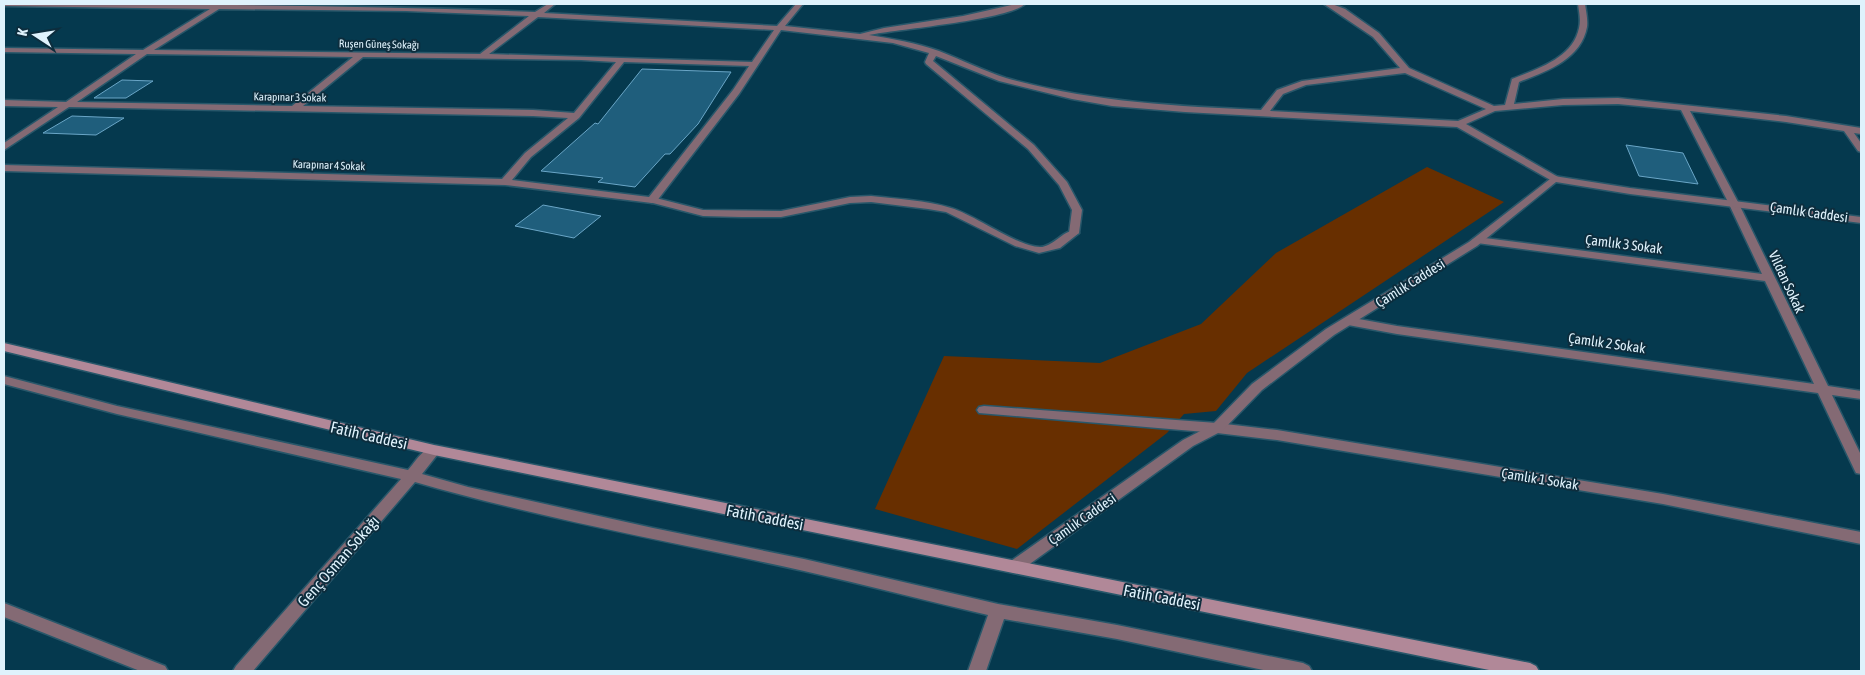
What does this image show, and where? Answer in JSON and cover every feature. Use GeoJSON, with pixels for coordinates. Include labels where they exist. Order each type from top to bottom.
{"type":"FeatureCollection","features":[{"type":"Feature","properties":{"kind":"main road","name":"Fatih Caddesi"},"geometry":{"type":"LineString","coordinates":[[4,347],[434,450],[1530,671]]}},
{"type":"Feature","properties":{"kind":"street"},"geometry":{"type":"LineString","coordinates":[[4,4],[308,6],[406,9],[641,19],[778,28],[859,36],[893,41],[934,52],[1002,79],[1072,96],[1112,103],[1459,124],[1554,179]]}},
{"type":"Feature","properties":{"kind":"street"},"geometry":{"type":"LineString","coordinates":[[481,57],[509,34],[552,4]]}},
{"type":"Feature","properties":{"kind":"street"},"geometry":{"type":"LineString","coordinates":[[652,200],[736,92],[778,28],[800,4]]}},
{"type":"Feature","properties":{"kind":"street"},"geometry":{"type":"LineString","coordinates":[[859,36],[882,30],[980,17],[1022,4]]}},
{"type":"Feature","properties":{"kind":"street"},"geometry":{"type":"LineString","coordinates":[[1327,4],[1342,11],[1376,35],[1406,70],[1493,109]]}},
{"type":"Feature","properties":{"kind":"street"},"geometry":{"type":"LineString","coordinates":[[1509,107],[1515,81],[1542,70],[1567,56],[1576,46],[1583,31],[1582,4]]}},
{"type":"Feature","properties":{"kind":"street"},"geometry":{"type":"LineString","coordinates":[[4,147],[145,52],[219,6]]}},
{"type":"Feature","properties":{"kind":"street","name":"Ruşen Güneş Sokağı"},"geometry":{"type":"LineString","coordinates":[[4,50],[481,57],[753,64]]}},
{"type":"Feature","properties":{"kind":"street"},"geometry":{"type":"LineString","coordinates":[[934,52],[929,62],[1031,147],[1063,184],[1078,210],[1074,233]]}},
{"type":"Feature","properties":{"kind":"street"},"geometry":{"type":"LineString","coordinates":[[295,108],[361,55]]}},
{"type":"Feature","properties":{"kind":"street"},"geometry":{"type":"LineString","coordinates":[[505,182],[528,155],[576,116],[622,60]]}},
{"type":"Feature","properties":{"kind":"street"},"geometry":{"type":"LineString","coordinates":[[1264,113],[1280,92],[1305,83],[1406,70]]}},
{"type":"Feature","properties":{"kind":"street"},"geometry":{"type":"LineString","coordinates":[[1459,124],[1493,109],[1563,102],[1618,102],[1738,114],[1861,131]]}},
{"type":"Feature","properties":{"kind":"street","name":"Karapınar 3 Sokak"},"geometry":{"type":"LineString","coordinates":[[4,103],[295,108],[576,116]]}},
{"type":"Feature","properties":{"kind":"street","name":"Vildan Sokak"},"geometry":{"type":"LineString","coordinates":[[1685,110],[1733,202],[1861,469]]}},
{"type":"Feature","properties":{"kind":"street"},"geometry":{"type":"LineString","coordinates":[[1847,129],[1861,149]]}},
{"type":"Feature","properties":{"kind":"street","name":"Karapınar 4 Sokak"},"geometry":{"type":"LineString","coordinates":[[4,168],[505,182],[652,200]]}},
{"type":"Feature","properties":{"kind":"street","name":"Çamlık Caddesi"},"geometry":{"type":"LineString","coordinates":[[1014,567],[1188,443],[1217,428],[1258,386],[1330,332],[1477,240],[1554,179],[1861,220]]}},
{"type":"Feature","properties":{"kind":"street","name":"Çamlık 3 Sokak"},"geometry":{"type":"LineString","coordinates":[[1477,240],[1768,278]]}},
{"type":"Feature","properties":{"kind":"street","name":"Çamlık 2 Sokak"},"geometry":{"type":"LineString","coordinates":[[1348,321],[1397,330],[1604,357],[1861,395]]}},
{"type":"Feature","properties":{"kind":"street"},"geometry":{"type":"LineString","coordinates":[[4,380],[117,410],[412,476],[468,492],[653,534],[804,565],[998,611],[1117,632],[1303,671]]}},
{"type":"Feature","properties":{"kind":"street","name":"Çamlık 1 Sokak"},"geometry":{"type":"LineString","coordinates":[[984,410],[1217,428],[1277,435],[1664,500],[1861,538]]}},
{"type":"Feature","properties":{"kind":"street","name":"Genç Osman Sokağı"},"geometry":{"type":"LineString","coordinates":[[242,671],[434,450]]}},
{"type":"Feature","properties":{"kind":"street"},"geometry":{"type":"LineString","coordinates":[[4,610],[159,671]]}},
{"type":"Feature","properties":{"kind":"street"},"geometry":{"type":"LineString","coordinates":[[977,671],[998,611]]}},
{"type":"Feature","properties":{"kind":"lane"},"geometry":{"type":"LineString","coordinates":[[652,200],[703,212],[741,214],[781,214],[850,200],[871,199],[928,206],[949,210],[1019,244],[1039,250],[1056,246],[1074,233]]}},
{"type":"Feature","properties":{"kind":"shaded area"},"geometry":{"type":"Polygon","coordinates":[[[1427,167],[1504,202],[1247,373],[1216,411],[1184,414],[1167,433],[1017,549],[875,509],[944,356],[1100,363],[1201,324],[1276,253],[1427,167]]]}},
{"type":"Feature","properties":{"kind":"building"},"geometry":{"type":"Polygon","coordinates":[[[642,69],[731,72],[698,124],[670,154],[665,154],[635,187],[598,182],[603,178],[541,171],[595,123],[598,124],[642,69]]]}},
{"type":"Feature","properties":{"kind":"building"},"geometry":{"type":"Polygon","coordinates":[[[122,80],[153,81],[126,98],[94,98],[122,80]]]}},
{"type":"Feature","properties":{"kind":"building"},"geometry":{"type":"Polygon","coordinates":[[[72,116],[124,118],[96,135],[43,133],[72,116]]]}},
{"type":"Feature","properties":{"kind":"building"},"geometry":{"type":"Polygon","coordinates":[[[1626,145],[1683,153],[1698,184],[1639,176],[1626,145]]]}},
{"type":"Feature","properties":{"kind":"building"},"geometry":{"type":"Polygon","coordinates":[[[543,205],[601,216],[574,238],[515,226],[543,205]]]}}]}
